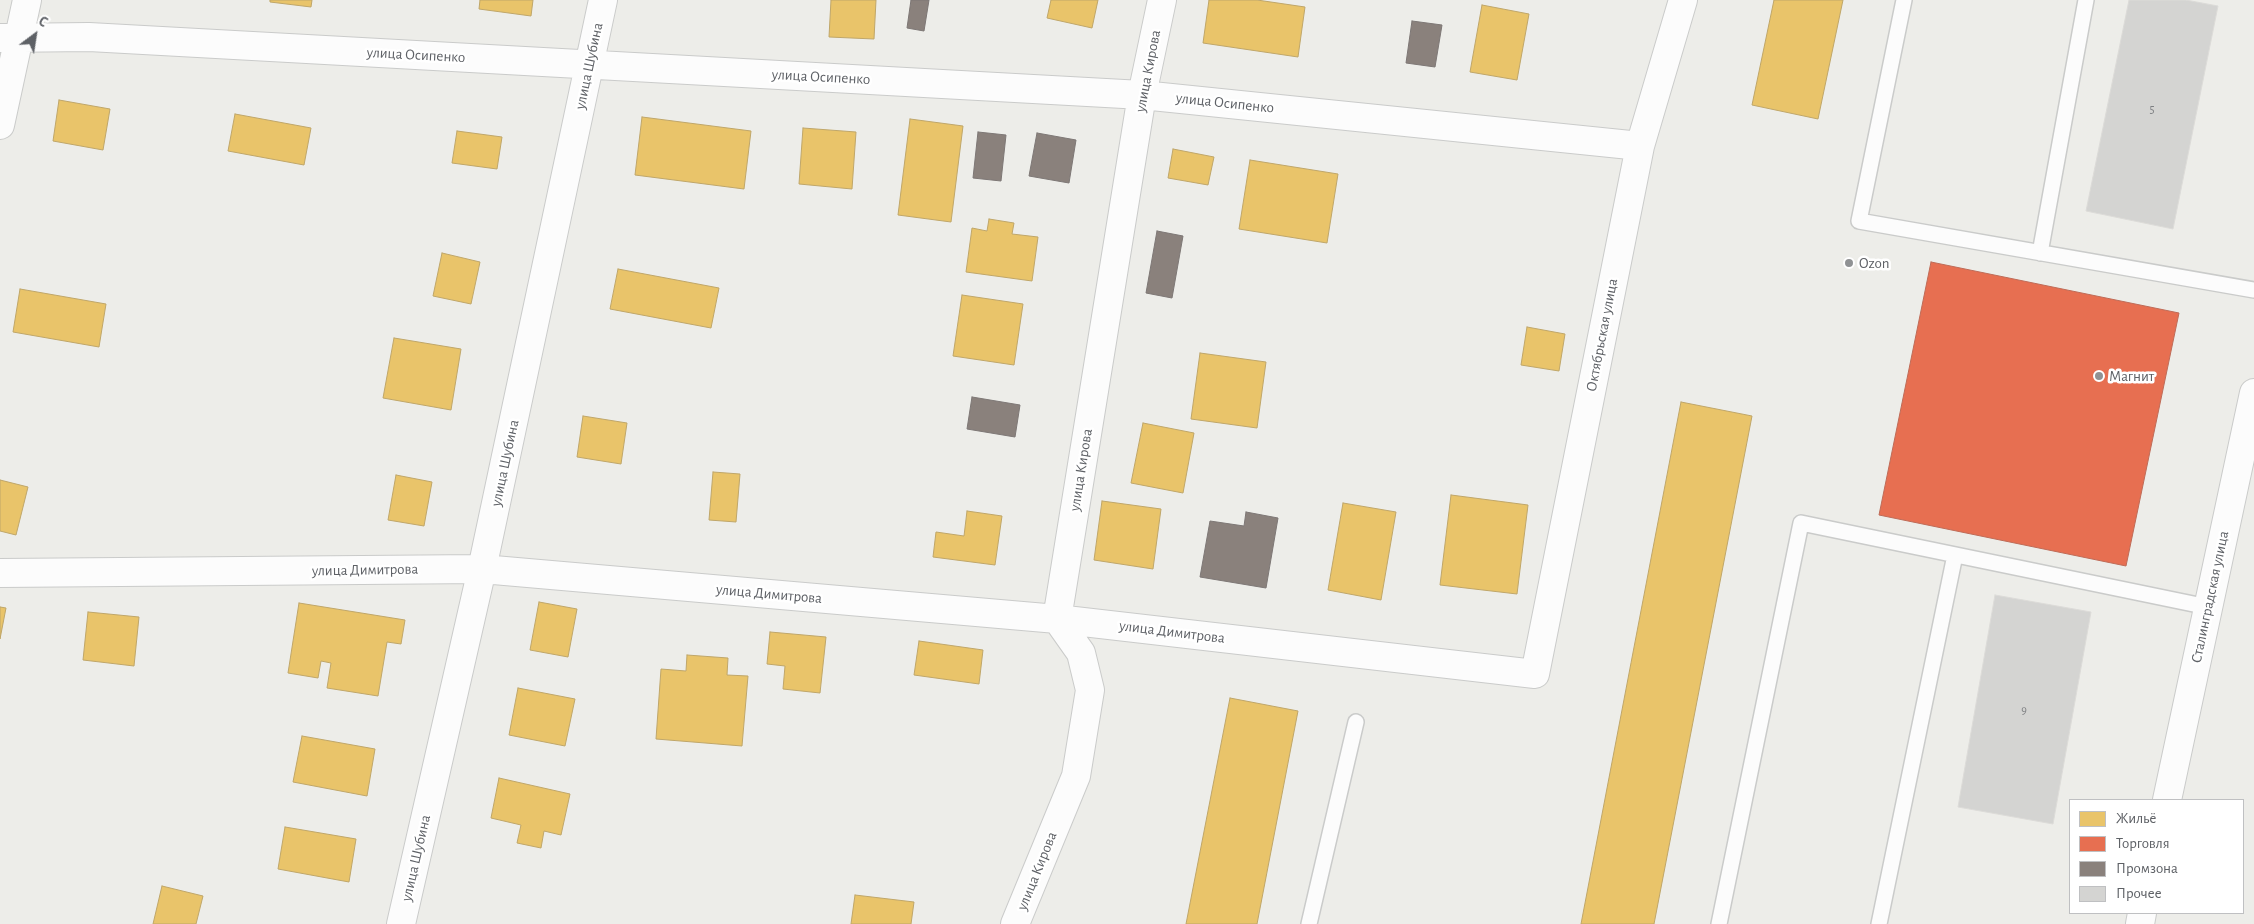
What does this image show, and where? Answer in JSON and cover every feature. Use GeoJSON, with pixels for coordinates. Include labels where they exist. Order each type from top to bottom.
{"type":"FeatureCollection","features":[{"type":"Feature","properties":{"kind":"street"},"geometry":{"type":"LineString","coordinates":[[0,125],[9,38],[27,0]]}},
{"type":"Feature","properties":{"kind":"street","name":"улица Шубина"},"geometry":{"type":"LineString","coordinates":[[401,924],[482,569],[603,0]]}},
{"type":"Feature","properties":{"kind":"street","name":"улица Кирова"},"geometry":{"type":"LineString","coordinates":[[1015,924],[1076,776],[1090,690],[1081,653],[1057,619],[1142,95],[1162,0]]}},
{"type":"Feature","properties":{"kind":"street","name":"Октябрьская улица"},"geometry":{"type":"LineString","coordinates":[[1535,674],[1640,146],[1683,0]]}},
{"type":"Feature","properties":{"kind":"street","name":"улица Осипенко"},"geometry":{"type":"LineString","coordinates":[[9,38],[89,37],[1142,95],[1640,146]]}},
{"type":"Feature","properties":{"kind":"street","name":"Сталинградская улица"},"geometry":{"type":"LineString","coordinates":[[2167,799],[2208,607],[2247,456],[2254,393]]}},
{"type":"Feature","properties":{"kind":"street","name":"улица Димитрова"},"geometry":{"type":"LineString","coordinates":[[0,573],[482,569],[1057,619],[1535,674]]}},
{"type":"Feature","properties":{"kind":"lane"},"geometry":{"type":"LineString","coordinates":[[1904,0],[1859,221],[2254,290]]}},
{"type":"Feature","properties":{"kind":"lane"},"geometry":{"type":"LineString","coordinates":[[2040,252],[2086,0]]}},
{"type":"Feature","properties":{"kind":"lane"},"geometry":{"type":"LineString","coordinates":[[1719,924],[1800,523],[2208,607]]}},
{"type":"Feature","properties":{"kind":"lane"},"geometry":{"type":"LineString","coordinates":[[1879,924],[1955,554]]}},
{"type":"Feature","properties":{"kind":"lane"},"geometry":{"type":"LineString","coordinates":[[1309,924],[1356,722]]}},
{"type":"Feature","properties":{"kind":"building: Жильё"},"geometry":{"type":"Polygon","coordinates":[[[270,0],[312,0],[311,7],[270,2],[270,0]]]}},
{"type":"Feature","properties":{"kind":"building: Жильё"},"geometry":{"type":"Polygon","coordinates":[[[480,0],[533,0],[531,16],[479,9],[480,0]]]}},
{"type":"Feature","properties":{"kind":"building: Жильё"},"geometry":{"type":"Polygon","coordinates":[[[831,0],[876,0],[874,39],[829,37],[831,0]]]}},
{"type":"Feature","properties":{"kind":"building: Жильё"},"geometry":{"type":"Polygon","coordinates":[[[1051,0],[1098,0],[1092,28],[1047,18],[1051,0]]]}},
{"type":"Feature","properties":{"kind":"building: Жильё"},"geometry":{"type":"Polygon","coordinates":[[[1209,0],[1257,0],[1305,7],[1298,57],[1203,43],[1209,0]]]}},
{"type":"Feature","properties":{"kind":"building: Жильё"},"geometry":{"type":"Polygon","coordinates":[[[1774,0],[1843,0],[1818,119],[1752,105],[1774,0]]]}},
{"type":"Feature","properties":{"kind":"building: Жильё"},"geometry":{"type":"Polygon","coordinates":[[[1482,5],[1529,14],[1517,80],[1470,72],[1482,5]]]}},
{"type":"Feature","properties":{"kind":"building: Жильё"},"geometry":{"type":"Polygon","coordinates":[[[59,100],[110,109],[103,150],[53,141],[59,100]]]}},
{"type":"Feature","properties":{"kind":"building: Жильё"},"geometry":{"type":"Polygon","coordinates":[[[235,114],[311,128],[304,165],[228,151],[235,114]]]}},
{"type":"Feature","properties":{"kind":"building: Жильё"},"geometry":{"type":"Polygon","coordinates":[[[642,117],[751,131],[744,189],[635,175],[642,117]]]}},
{"type":"Feature","properties":{"kind":"building: Жильё"},"geometry":{"type":"Polygon","coordinates":[[[910,119],[963,126],[951,222],[898,215],[910,119]]]}},
{"type":"Feature","properties":{"kind":"building: Жильё"},"geometry":{"type":"Polygon","coordinates":[[[803,128],[856,132],[852,189],[799,184],[803,128]]]}},
{"type":"Feature","properties":{"kind":"building: Жильё"},"geometry":{"type":"Polygon","coordinates":[[[457,131],[502,137],[497,169],[452,163],[457,131]]]}},
{"type":"Feature","properties":{"kind":"building: Жильё"},"geometry":{"type":"Polygon","coordinates":[[[1173,149],[1214,157],[1208,185],[1168,178],[1173,149]]]}},
{"type":"Feature","properties":{"kind":"building: Жильё"},"geometry":{"type":"Polygon","coordinates":[[[1250,160],[1338,174],[1327,243],[1239,229],[1250,160]]]}},
{"type":"Feature","properties":{"kind":"building: Жильё"},"geometry":{"type":"Polygon","coordinates":[[[989,219],[1014,223],[1012,234],[1038,237],[1032,281],[966,272],[972,228],[987,231],[989,219]]]}},
{"type":"Feature","properties":{"kind":"building: Жильё"},"geometry":{"type":"Polygon","coordinates":[[[442,253],[480,262],[471,304],[433,296],[442,253]]]}},
{"type":"Feature","properties":{"kind":"building: Жильё"},"geometry":{"type":"Polygon","coordinates":[[[618,269],[719,288],[711,328],[610,309],[618,269]]]}},
{"type":"Feature","properties":{"kind":"building: Жильё"},"geometry":{"type":"Polygon","coordinates":[[[20,289],[106,304],[99,347],[13,332],[20,289]]]}},
{"type":"Feature","properties":{"kind":"building: Жильё"},"geometry":{"type":"Polygon","coordinates":[[[962,295],[1023,304],[1014,365],[953,356],[962,295]]]}},
{"type":"Feature","properties":{"kind":"building: Жильё"},"geometry":{"type":"Polygon","coordinates":[[[1527,327],[1565,334],[1559,371],[1521,365],[1527,327]]]}},
{"type":"Feature","properties":{"kind":"building: Жильё"},"geometry":{"type":"Polygon","coordinates":[[[394,338],[461,349],[451,410],[383,398],[394,338]]]}},
{"type":"Feature","properties":{"kind":"building: Жильё"},"geometry":{"type":"Polygon","coordinates":[[[1200,353],[1266,362],[1257,428],[1191,419],[1200,353]]]}},
{"type":"Feature","properties":{"kind":"building: Жильё"},"geometry":{"type":"Polygon","coordinates":[[[1681,402],[1752,416],[1654,924],[1581,924],[1681,402]]]}},
{"type":"Feature","properties":{"kind":"building: Жильё"},"geometry":{"type":"Polygon","coordinates":[[[583,416],[627,423],[621,464],[577,457],[583,416]]]}},
{"type":"Feature","properties":{"kind":"building: Жильё"},"geometry":{"type":"Polygon","coordinates":[[[1143,423],[1194,433],[1183,493],[1131,483],[1143,423]]]}},
{"type":"Feature","properties":{"kind":"building: Жильё"},"geometry":{"type":"Polygon","coordinates":[[[713,472],[740,474],[736,522],[709,520],[713,472]]]}},
{"type":"Feature","properties":{"kind":"building: Жильё"},"geometry":{"type":"Polygon","coordinates":[[[396,475],[432,482],[424,526],[388,520],[396,475]]]}},
{"type":"Feature","properties":{"kind":"building: Жильё"},"geometry":{"type":"Polygon","coordinates":[[[0,480],[28,487],[16,535],[0,531],[0,480]]]}},
{"type":"Feature","properties":{"kind":"building: Жильё"},"geometry":{"type":"Polygon","coordinates":[[[1451,495],[1528,505],[1517,594],[1440,585],[1451,495]]]}},
{"type":"Feature","properties":{"kind":"building: Жильё"},"geometry":{"type":"Polygon","coordinates":[[[1102,501],[1161,509],[1153,569],[1094,560],[1102,501]]]}},
{"type":"Feature","properties":{"kind":"building: Жильё"},"geometry":{"type":"Polygon","coordinates":[[[1343,503],[1396,512],[1381,600],[1328,590],[1343,503]]]}},
{"type":"Feature","properties":{"kind":"building: Жильё"},"geometry":{"type":"Polygon","coordinates":[[[967,511],[1002,516],[995,565],[933,557],[936,532],[964,536],[967,511]]]}},
{"type":"Feature","properties":{"kind":"building: Жильё"},"geometry":{"type":"Polygon","coordinates":[[[539,602],[577,609],[568,657],[530,650],[539,602]]]}},
{"type":"Feature","properties":{"kind":"building: Жильё"},"geometry":{"type":"Polygon","coordinates":[[[299,603],[405,620],[401,644],[387,642],[378,696],[327,688],[331,663],[321,661],[318,678],[288,673],[299,603]]]}},
{"type":"Feature","properties":{"kind":"building: Жильё"},"geometry":{"type":"Polygon","coordinates":[[[0,607],[6,608],[0,639],[0,607]]]}},
{"type":"Feature","properties":{"kind":"building: Жильё"},"geometry":{"type":"Polygon","coordinates":[[[88,612],[139,617],[134,666],[83,660],[88,612]]]}},
{"type":"Feature","properties":{"kind":"building: Жильё"},"geometry":{"type":"Polygon","coordinates":[[[770,632],[826,637],[820,693],[783,689],[785,666],[767,664],[770,632]]]}},
{"type":"Feature","properties":{"kind":"building: Жильё"},"geometry":{"type":"Polygon","coordinates":[[[919,641],[983,650],[979,684],[914,675],[919,641]]]}},
{"type":"Feature","properties":{"kind":"building: Жильё"},"geometry":{"type":"Polygon","coordinates":[[[687,655],[728,658],[727,675],[748,676],[742,746],[656,739],[661,669],[686,671],[687,655]]]}},
{"type":"Feature","properties":{"kind":"building: Жильё"},"geometry":{"type":"Polygon","coordinates":[[[518,688],[575,699],[565,746],[509,735],[518,688]]]}},
{"type":"Feature","properties":{"kind":"building: Жильё"},"geometry":{"type":"Polygon","coordinates":[[[1230,698],[1298,711],[1257,924],[1186,924],[1230,698]]]}},
{"type":"Feature","properties":{"kind":"building: Жильё"},"geometry":{"type":"Polygon","coordinates":[[[302,736],[375,749],[367,796],[293,782],[302,736]]]}},
{"type":"Feature","properties":{"kind":"building: Жильё"},"geometry":{"type":"Polygon","coordinates":[[[499,778],[570,794],[561,835],[544,831],[541,848],[517,843],[521,825],[491,818],[499,778]]]}},
{"type":"Feature","properties":{"kind":"building: Жильё"},"geometry":{"type":"Polygon","coordinates":[[[285,827],[356,839],[349,882],[278,869],[285,827]]]}},
{"type":"Feature","properties":{"kind":"building: Жильё"},"geometry":{"type":"Polygon","coordinates":[[[162,886],[203,896],[196,924],[153,924],[162,886]]]}},
{"type":"Feature","properties":{"kind":"building: Жильё"},"geometry":{"type":"Polygon","coordinates":[[[855,895],[914,902],[911,924],[851,924],[855,895]]]}},
{"type":"Feature","properties":{"kind":"building: Торговля"},"geometry":{"type":"Polygon","coordinates":[[[1931,262],[2179,313],[2126,566],[1879,515],[1931,262]]]}},
{"type":"Feature","properties":{"kind":"building: Промзона"},"geometry":{"type":"Polygon","coordinates":[[[911,0],[929,0],[924,31],[907,28],[911,0]]]}},
{"type":"Feature","properties":{"kind":"building: Промзона"},"geometry":{"type":"Polygon","coordinates":[[[1412,21],[1442,25],[1435,67],[1406,63],[1412,21]]]}},
{"type":"Feature","properties":{"kind":"building: Промзона"},"geometry":{"type":"Polygon","coordinates":[[[978,132],[1006,135],[1001,181],[973,178],[978,132]]]}},
{"type":"Feature","properties":{"kind":"building: Промзона"},"geometry":{"type":"Polygon","coordinates":[[[1037,133],[1076,140],[1069,183],[1029,176],[1037,133]]]}},
{"type":"Feature","properties":{"kind":"building: Промзона"},"geometry":{"type":"Polygon","coordinates":[[[1157,231],[1183,236],[1172,298],[1146,293],[1157,231]]]}},
{"type":"Feature","properties":{"kind":"building: Промзона"},"geometry":{"type":"Polygon","coordinates":[[[972,397],[1020,405],[1015,437],[967,429],[972,397]]]}},
{"type":"Feature","properties":{"kind":"building: Промзона"},"geometry":{"type":"Polygon","coordinates":[[[1246,512],[1278,518],[1266,588],[1200,577],[1210,521],[1244,526],[1246,512]]]}},
{"type":"Feature","properties":{"kind":"building: Прочее"},"geometry":{"type":"Polygon","coordinates":[[[2129,0],[2186,0],[2218,6],[2173,229],[2086,211],[2129,0]]]}},
{"type":"Feature","properties":{"kind":"building: Прочее"},"geometry":{"type":"Polygon","coordinates":[[[1995,595],[2091,612],[2053,824],[1958,807],[1995,595]]]}},
{"type":"Feature","properties":{"kind":"place","name":"Ozon"},"geometry":{"type":"Point","coordinates":[1849,263]}},
{"type":"Feature","properties":{"kind":"place","name":"Магнит"},"geometry":{"type":"Point","coordinates":[2099,376]}}]}
